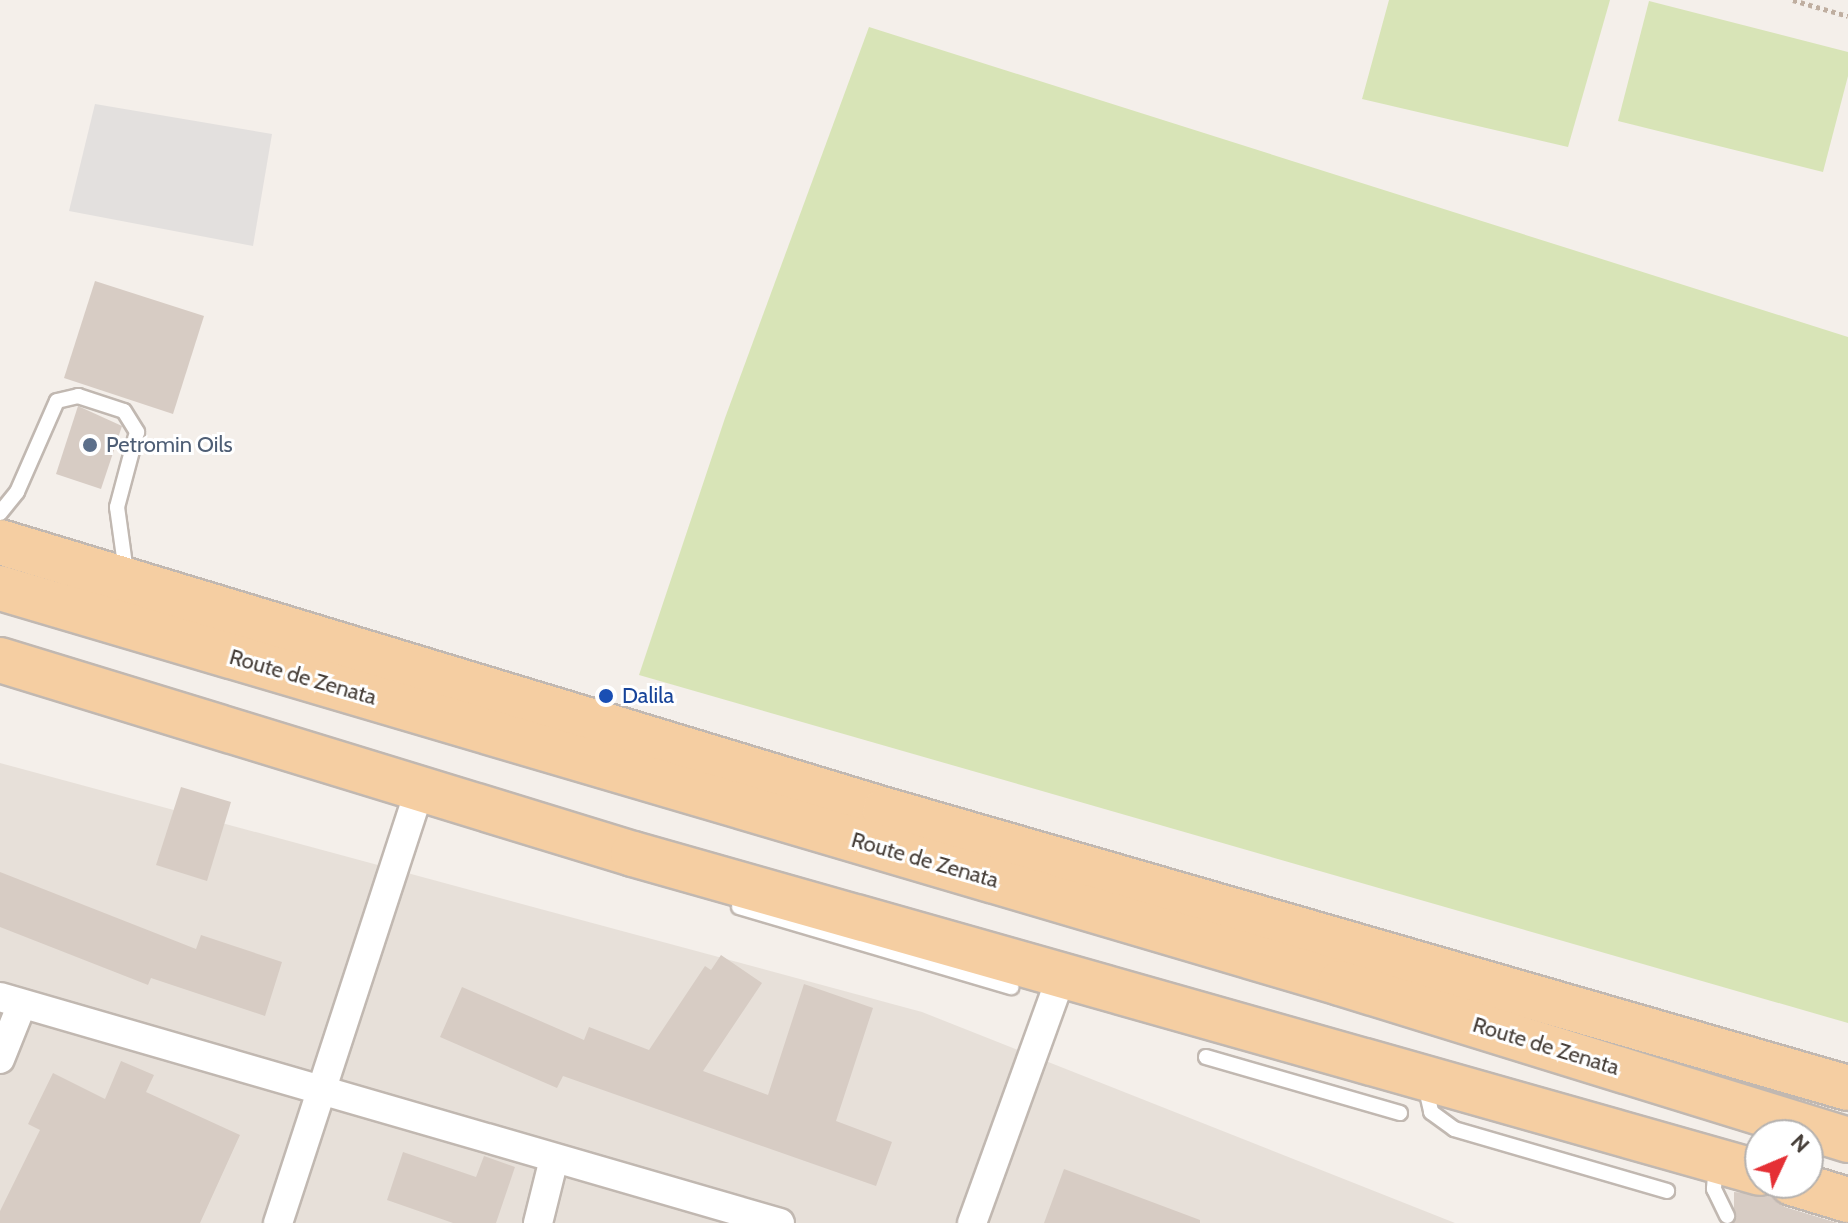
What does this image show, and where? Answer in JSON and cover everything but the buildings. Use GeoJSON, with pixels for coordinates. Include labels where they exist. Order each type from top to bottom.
{"type":"FeatureCollection","features":[{"type":"Feature","properties":{"kind":"main road","name":"Route de Zenata"},"geometry":{"type":"LineString","coordinates":[[0,542],[885,810],[1848,1088]]}},
{"type":"Feature","properties":{"kind":"main road","name":"Route de Zenata"},"geometry":{"type":"LineString","coordinates":[[0,588],[1340,983],[1848,1140]]}},
{"type":"Feature","properties":{"kind":"main road","name":"Route de Zenata"},"geometry":{"type":"LineString","coordinates":[[0,614],[1744,1131]]}},
{"type":"Feature","properties":{"kind":"main road"},"geometry":{"type":"LineString","coordinates":[[0,660],[420,788],[969,963],[1061,977],[1275,1058],[1413,1097],[1744,1169]]}},
{"type":"Feature","properties":{"kind":"main road"},"geometry":{"type":"LineString","coordinates":[[1824,1156],[1848,1163]]}},
{"type":"Feature","properties":{"kind":"main road"},"geometry":{"type":"LineString","coordinates":[[1824,1193],[1848,1200]]}},
{"type":"Feature","properties":{"kind":"street"},"geometry":{"type":"LineString","coordinates":[[278,1223],[323,1093],[420,788]]}},
{"type":"Feature","properties":{"kind":"street"},"geometry":{"type":"LineString","coordinates":[[972,1223],[1061,977]]}},
{"type":"Feature","properties":{"kind":"street"},"geometry":{"type":"LineString","coordinates":[[0,1059],[11,1001],[780,1223]]}},
{"type":"Feature","properties":{"kind":"street"},"geometry":{"type":"LineString","coordinates":[[538,1223],[554,1159]]}},
{"type":"Feature","properties":{"kind":"lane"},"geometry":{"type":"LineString","coordinates":[[0,513],[17,492],[57,401],[78,396],[131,415],[137,432],[116,526],[129,580]]}},
{"type":"Feature","properties":{"kind":"lane"},"geometry":{"type":"LineString","coordinates":[[0,486],[17,492]]}},
{"type":"Feature","properties":{"kind":"lane"},"geometry":{"type":"LineString","coordinates":[[722,902],[969,963],[1011,987]]}},
{"type":"Feature","properties":{"kind":"lane"},"geometry":{"type":"LineString","coordinates":[[1206,1057],[1275,1058]]}},
{"type":"Feature","properties":{"kind":"lane"},"geometry":{"type":"LineString","coordinates":[[1413,1097],[1454,1129],[1667,1191]]}},
{"type":"Feature","properties":{"kind":"lane"},"geometry":{"type":"LineString","coordinates":[[1717,1161],[1714,1189],[1727,1216]]}},
{"type":"Feature","properties":{"kind":"path"},"geometry":{"type":"LineString","coordinates":[[1793,0],[1848,16]]}},
{"type":"Feature","properties":{"kind":"shaded area"},"geometry":{"type":"Polygon","coordinates":[[[95,104],[272,134],[253,246],[69,211],[95,104]]]}},
{"type":"Feature","properties":{"kind":"shaded area"},"geometry":{"type":"Polygon","coordinates":[[[0,763],[922,1012],[1455,1223],[0,1223],[0,763]]]}},
{"type":"Feature","properties":{"kind":"green space"},"geometry":{"type":"Polygon","coordinates":[[[1389,0],[1610,0],[1568,147],[1362,99],[1389,0]]]}},
{"type":"Feature","properties":{"kind":"green space"},"geometry":{"type":"Polygon","coordinates":[[[1649,1],[1848,52],[1848,76],[1823,172],[1618,121],[1649,1]]]}},
{"type":"Feature","properties":{"kind":"green space"},"geometry":{"type":"Polygon","coordinates":[[[869,27],[1848,337],[1848,1023],[639,675],[725,418],[869,27]]]}},
{"type":"Feature","properties":{"kind":"place","name":"Petromin Oils"},"geometry":{"type":"Point","coordinates":[90,445]}},
{"type":"Feature","properties":{"kind":"place","name":"Dalila"},"geometry":{"type":"Point","coordinates":[606,696]}}]}
